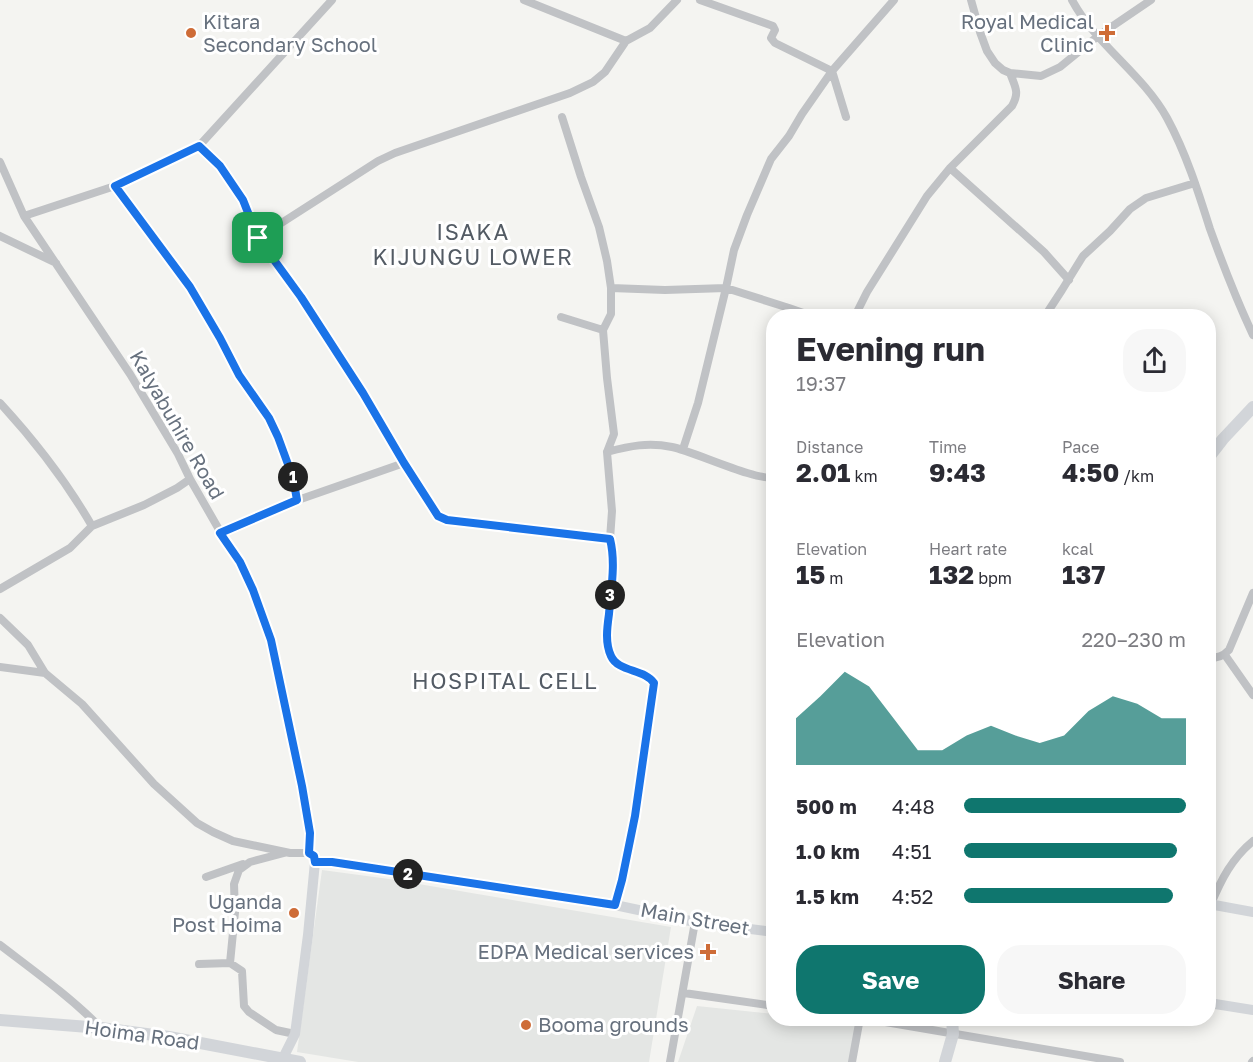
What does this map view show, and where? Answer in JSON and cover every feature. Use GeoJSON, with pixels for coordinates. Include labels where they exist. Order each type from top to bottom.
{"type":"FeatureCollection","features":[{"type":"Feature","properties":{"kind":"main road"},"geometry":{"type":"LineString","coordinates":[[1216,448],[1253,407]]}},
{"type":"Feature","properties":{"kind":"main road","name":"Hoima Road"},"geometry":{"type":"LineString","coordinates":[[0,1020],[101,1028],[169,1037],[300,1062]]}},
{"type":"Feature","properties":{"kind":"main road"},"geometry":{"type":"LineString","coordinates":[[945,1062],[952,1026]]}},
{"type":"Feature","properties":{"kind":"street"},"geometry":{"type":"LineString","coordinates":[[24,216],[115,186],[199,146],[332,0]]}},
{"type":"Feature","properties":{"kind":"street"},"geometry":{"type":"LineString","coordinates":[[524,0],[626,41]]}},
{"type":"Feature","properties":{"kind":"street"},"geometry":{"type":"LineString","coordinates":[[258,238],[378,161],[395,153],[570,93],[593,82],[605,72],[626,41],[650,28],[677,0]]}},
{"type":"Feature","properties":{"kind":"street"},"geometry":{"type":"LineString","coordinates":[[700,0],[773,26],[775,30],[771,38],[776,43],[832,71],[846,117]]}},
{"type":"Feature","properties":{"kind":"street"},"geometry":{"type":"LineString","coordinates":[[682,449],[698,404],[734,250],[771,159],[832,71],[894,0]]}},
{"type":"Feature","properties":{"kind":"street"},"geometry":{"type":"LineString","coordinates":[[971,0],[987,51],[995,63],[1010,73],[1041,76],[1060,67],[1098,36],[1151,0]]}},
{"type":"Feature","properties":{"kind":"street"},"geometry":{"type":"LineString","coordinates":[[1072,0],[1079,14],[1151,93],[1181,144],[1216,244],[1253,335]]}},
{"type":"Feature","properties":{"kind":"street"},"geometry":{"type":"LineString","coordinates":[[858,309],[927,196],[950,168],[1012,106],[1017,91],[1010,73]]}},
{"type":"Feature","properties":{"kind":"street"},"geometry":{"type":"LineString","coordinates":[[562,117],[599,227],[611,288],[610,314],[603,330],[614,434],[607,452],[612,511],[610,539],[613,550],[607,642],[612,658],[628,669],[650,678],[654,683],[635,816],[615,905]]}},
{"type":"Feature","properties":{"kind":"street"},"geometry":{"type":"LineString","coordinates":[[199,146],[220,166],[243,200],[258,238],[301,297],[438,516],[442,519],[610,539]]}},
{"type":"Feature","properties":{"kind":"street","name":"Kalyabuhire Road"},"geometry":{"type":"LineString","coordinates":[[0,162],[24,216],[130,374],[178,454],[220,533],[240,562],[253,590],[271,640],[302,786],[312,857]]}},
{"type":"Feature","properties":{"kind":"street"},"geometry":{"type":"LineString","coordinates":[[950,168],[1028,237],[1069,280]]}},
{"type":"Feature","properties":{"kind":"street"},"geometry":{"type":"LineString","coordinates":[[1050,309],[1083,256],[1130,209],[1146,198],[1195,183]]}},
{"type":"Feature","properties":{"kind":"street"},"geometry":{"type":"LineString","coordinates":[[115,186],[190,287],[239,375],[269,418],[293,478],[297,500]]}},
{"type":"Feature","properties":{"kind":"street"},"geometry":{"type":"LineString","coordinates":[[0,236],[58,264]]}},
{"type":"Feature","properties":{"kind":"street"},"geometry":{"type":"LineString","coordinates":[[611,288],[665,290],[726,288],[792,309]]}},
{"type":"Feature","properties":{"kind":"street"},"geometry":{"type":"LineString","coordinates":[[561,317],[603,330]]}},
{"type":"Feature","properties":{"kind":"street"},"geometry":{"type":"LineString","coordinates":[[0,402],[25,429],[52,465],[92,526]]}},
{"type":"Feature","properties":{"kind":"street"},"geometry":{"type":"LineString","coordinates":[[607,452],[634,445],[669,446],[766,477]]}},
{"type":"Feature","properties":{"kind":"street"},"geometry":{"type":"LineString","coordinates":[[220,533],[297,500],[404,463]]}},
{"type":"Feature","properties":{"kind":"street"},"geometry":{"type":"LineString","coordinates":[[0,589],[70,548],[92,526],[144,505],[190,479]]}},
{"type":"Feature","properties":{"kind":"street"},"geometry":{"type":"LineString","coordinates":[[1216,658],[1225,655],[1232,646],[1253,593]]}},
{"type":"Feature","properties":{"kind":"street"},"geometry":{"type":"LineString","coordinates":[[0,618],[28,645],[45,673],[82,704],[154,784],[197,823],[233,841],[312,857],[307,945],[295,1034],[282,1060]]}},
{"type":"Feature","properties":{"kind":"street"},"geometry":{"type":"LineString","coordinates":[[1225,655],[1253,695]]}},
{"type":"Feature","properties":{"kind":"street"},"geometry":{"type":"LineString","coordinates":[[0,667],[45,673]]}},
{"type":"Feature","properties":{"kind":"street"},"geometry":{"type":"LineString","coordinates":[[1216,891],[1238,854],[1253,841]]}},
{"type":"Feature","properties":{"kind":"street"},"geometry":{"type":"LineString","coordinates":[[206,877],[286,852]]}},
{"type":"Feature","properties":{"kind":"street","name":"Main Street"},"geometry":{"type":"LineString","coordinates":[[312,857],[332,862],[615,905],[695,922],[766,931]]}},
{"type":"Feature","properties":{"kind":"street"},"geometry":{"type":"LineString","coordinates":[[230,963],[235,912],[234,884],[239,870],[250,862]]}},
{"type":"Feature","properties":{"kind":"street"},"geometry":{"type":"LineString","coordinates":[[1216,905],[1253,912]]}},
{"type":"Feature","properties":{"kind":"street"},"geometry":{"type":"LineString","coordinates":[[670,1062],[695,922]]}},
{"type":"Feature","properties":{"kind":"street"},"geometry":{"type":"LineString","coordinates":[[0,945],[63,993],[101,1028]]}},
{"type":"Feature","properties":{"kind":"street"},"geometry":{"type":"LineString","coordinates":[[199,964],[230,963],[242,971],[244,1006],[249,1012],[276,1030],[295,1034]]}},
{"type":"Feature","properties":{"kind":"street"},"geometry":{"type":"LineString","coordinates":[[684,993],[766,1005]]}},
{"type":"Feature","properties":{"kind":"street"},"geometry":{"type":"LineString","coordinates":[[1216,1005],[1253,1010]]}},
{"type":"Feature","properties":{"kind":"street"},"geometry":{"type":"LineString","coordinates":[[852,1062],[859,1026]]}},
{"type":"Feature","properties":{"kind":"street"},"geometry":{"type":"LineString","coordinates":[[906,1026],[1120,1062]]}},
{"type":"Feature","properties":{"kind":"shaded area"},"geometry":{"type":"Polygon","coordinates":[[[322,870],[389,879],[671,927],[649,1062],[358,1062],[297,1052],[322,870]]]}},
{"type":"Feature","properties":{"kind":"shaded area"},"geometry":{"type":"Polygon","coordinates":[[[697,1006],[766,1013],[766,1026],[855,1026],[850,1062],[678,1062],[697,1006]]]}},
{"type":"Feature","properties":{"kind":"place","name":"Kitara Secondary School"},"geometry":{"type":"Point","coordinates":[191,33]}},
{"type":"Feature","properties":{"kind":"place","name":"Royal Medical Clinic"},"geometry":{"type":"Point","coordinates":[1107,33]}},
{"type":"Feature","properties":{"kind":"place","name":"Uganda Post Hoima"},"geometry":{"type":"Point","coordinates":[294,913]}},
{"type":"Feature","properties":{"kind":"place","name":"EDPA Medical services"},"geometry":{"type":"Point","coordinates":[708,952]}},
{"type":"Feature","properties":{"kind":"place","name":"Booma grounds"},"geometry":{"type":"Point","coordinates":[526,1025]}},
{"type":"Feature","properties":{"kind":"district","name":"ISAKA KIJUNGU LOWER"},"geometry":{"type":"Point","coordinates":[473,244]}},
{"type":"Feature","properties":{"kind":"district","name":"HOSPITAL CELL"},"geometry":{"type":"Point","coordinates":[505,681]}},
{"type":"Feature","properties":{"kind":"route"},"geometry":{"type":"LineString","coordinates":[[199,146],[220,166],[243,200],[258,238],[301,297],[438,516],[447,520],[610,539],[613,565],[607,642],[612,658],[628,669],[650,678],[654,683],[635,816],[615,905],[332,862],[315,862],[314,856],[309,853],[310,833],[302,786],[271,640],[240,562],[220,533],[297,500],[293,478],[269,418],[239,375],[190,287],[115,186],[199,146]]}}]}
